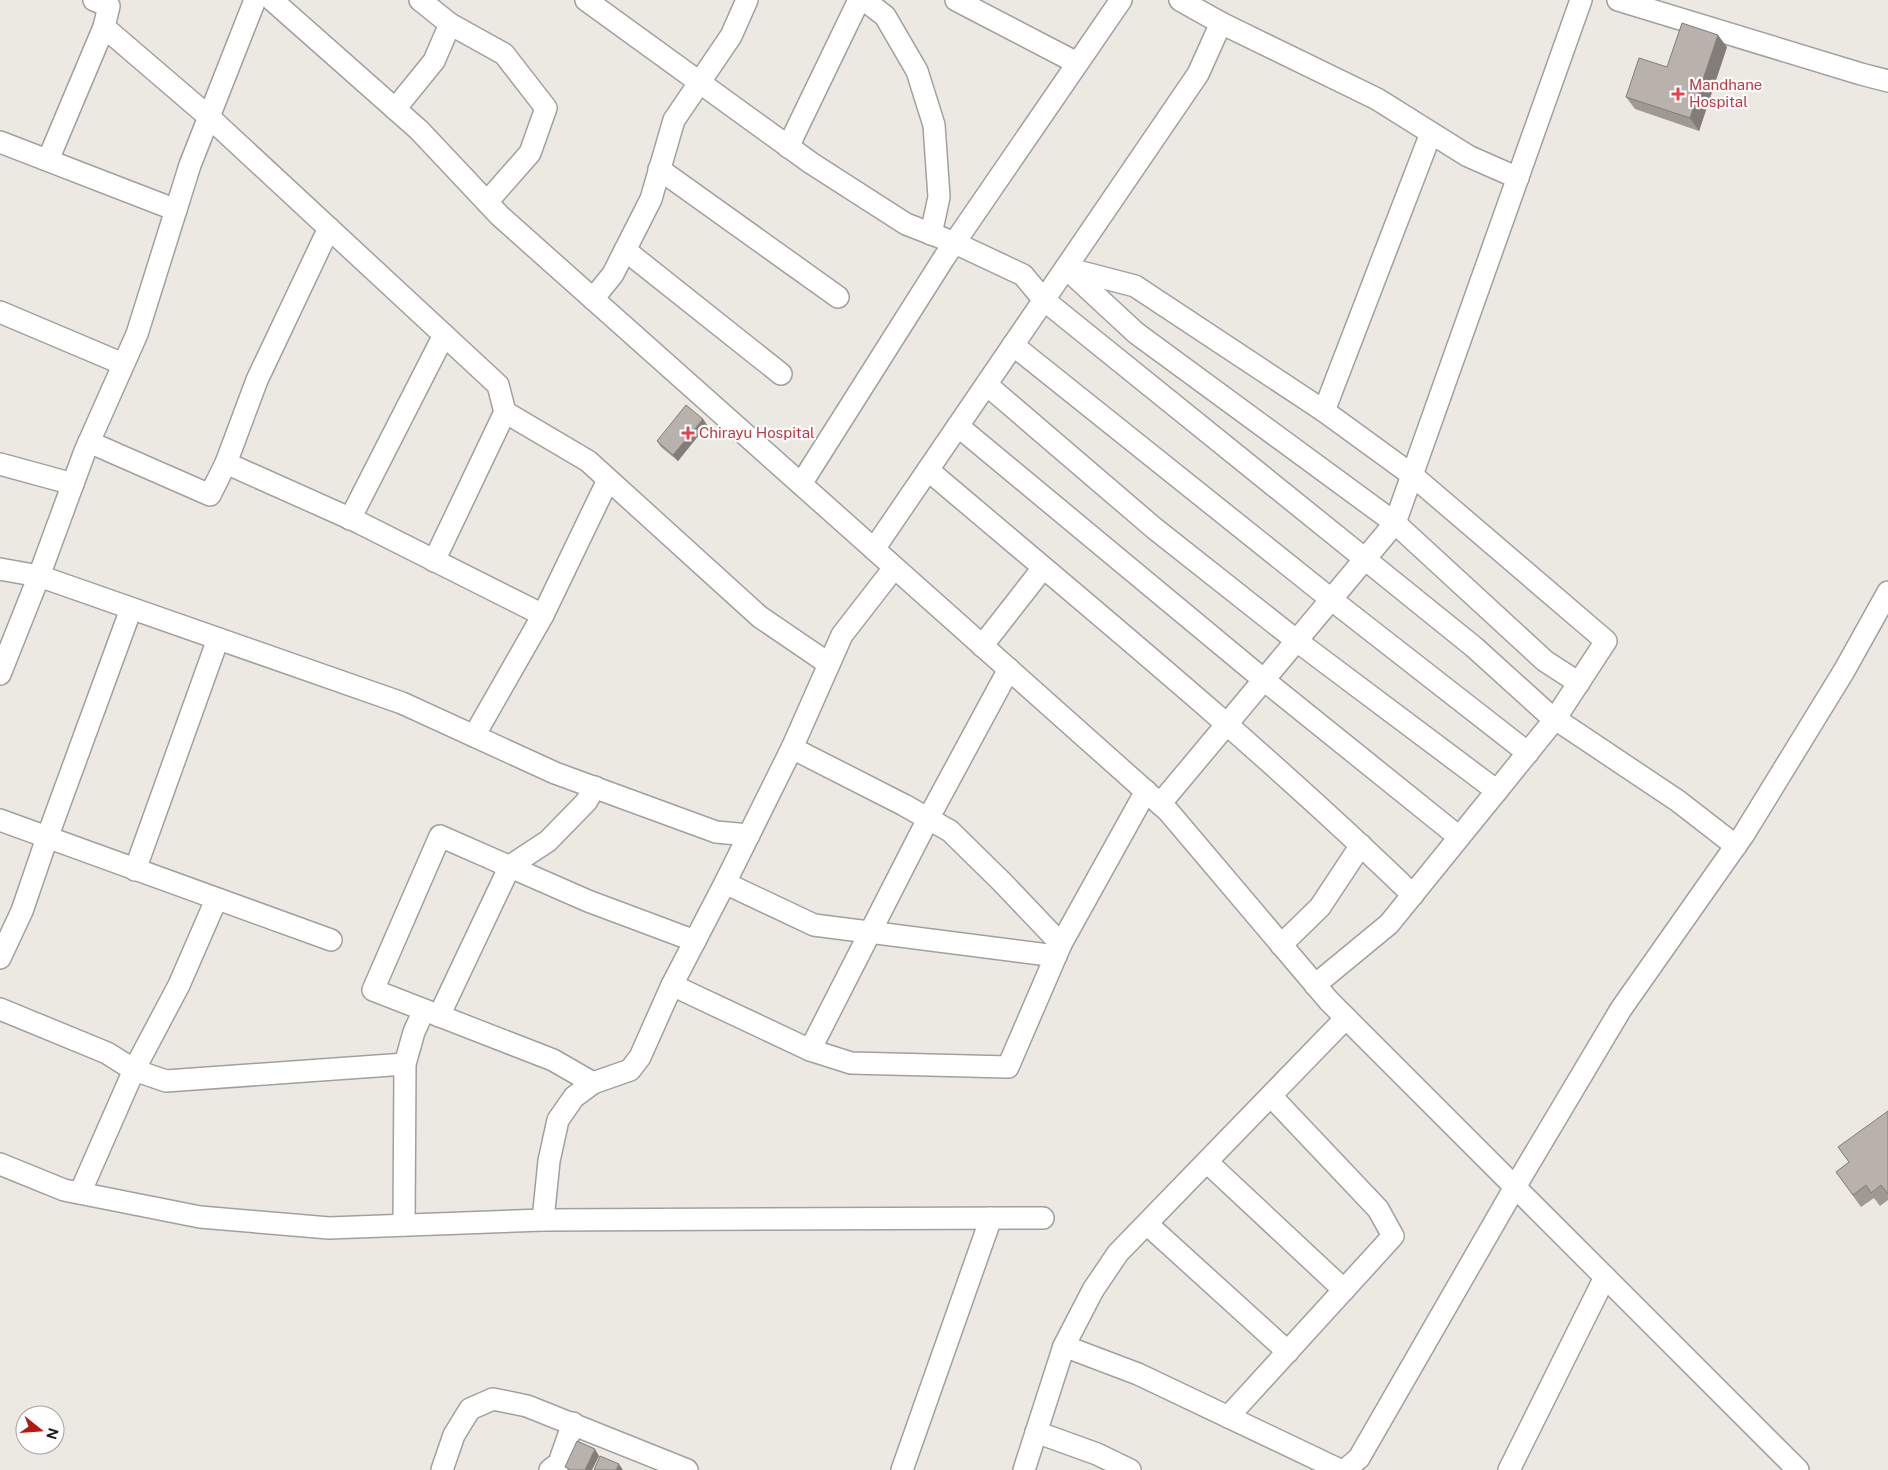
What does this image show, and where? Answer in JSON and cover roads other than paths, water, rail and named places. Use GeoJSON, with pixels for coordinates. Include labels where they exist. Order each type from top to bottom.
{"type":"FeatureCollection","features":[{"type":"Feature","properties":{"kind":"street"},"geometry":{"type":"LineString","coordinates":[[48,160],[104,27],[109,6],[94,0]]}},
{"type":"Feature","properties":{"kind":"street"},"geometry":{"type":"LineString","coordinates":[[0,674],[89,442],[137,334],[190,165],[255,0]]}},
{"type":"Feature","properties":{"kind":"street"},"geometry":{"type":"LineString","coordinates":[[272,0],[418,130],[487,202],[593,299],[1153,798],[1315,985],[1346,1018],[1798,1470]]}},
{"type":"Feature","properties":{"kind":"street"},"geometry":{"type":"LineString","coordinates":[[420,0],[450,24],[504,54],[546,108],[530,153],[487,202]]}},
{"type":"Feature","properties":{"kind":"street"},"geometry":{"type":"LineString","coordinates":[[586,0],[811,163],[906,224],[955,243],[1023,275],[1044,300],[1474,647],[1555,719],[1678,801],[1736,846]]}},
{"type":"Feature","properties":{"kind":"street"},"geometry":{"type":"LineString","coordinates":[[593,299],[613,274],[651,199],[674,120],[731,36],[747,0]]}},
{"type":"Feature","properties":{"kind":"street"},"geometry":{"type":"LineString","coordinates":[[788,146],[859,0]]}},
{"type":"Feature","properties":{"kind":"street"},"geometry":{"type":"LineString","coordinates":[[864,0],[885,16],[917,71],[934,125],[939,197],[931,234]]}},
{"type":"Feature","properties":{"kind":"street"},"geometry":{"type":"LineString","coordinates":[[956,0],[1077,64]]}},
{"type":"Feature","properties":{"kind":"street"},"geometry":{"type":"LineString","coordinates":[[801,484],[955,243],[1121,0]]}},
{"type":"Feature","properties":{"kind":"street"},"geometry":{"type":"LineString","coordinates":[[1180,0],[1221,23],[1377,99],[1468,156],[1518,178]]}},
{"type":"Feature","properties":{"kind":"street"},"geometry":{"type":"LineString","coordinates":[[672,985],[810,1050],[851,1063],[1008,1066],[1058,950],[1153,798],[1228,724],[1395,523],[1581,0]]}},
{"type":"Feature","properties":{"kind":"street"},"geometry":{"type":"LineString","coordinates":[[1618,0],[1888,81]]}},
{"type":"Feature","properties":{"kind":"street"},"geometry":{"type":"LineString","coordinates":[[874,549],[1198,74],[1221,23]]}},
{"type":"Feature","properties":{"kind":"street"},"geometry":{"type":"LineString","coordinates":[[395,109],[434,61],[450,24]]}},
{"type":"Feature","properties":{"kind":"street"},"geometry":{"type":"LineString","coordinates":[[104,27],[209,117],[498,385],[504,412],[434,560]]}},
{"type":"Feature","properties":{"kind":"street"},"geometry":{"type":"LineString","coordinates":[[1324,411],[1431,132]]}},
{"type":"Feature","properties":{"kind":"street"},"geometry":{"type":"LineString","coordinates":[[0,142],[176,210]]}},
{"type":"Feature","properties":{"kind":"street"},"geometry":{"type":"LineString","coordinates":[[659,169],[838,296]]}},
{"type":"Feature","properties":{"kind":"street"},"geometry":{"type":"LineString","coordinates":[[89,442],[210,495],[226,463],[257,380],[329,228]]}},
{"type":"Feature","properties":{"kind":"street"},"geometry":{"type":"LineString","coordinates":[[625,250],[782,374]]}},
{"type":"Feature","properties":{"kind":"street"},"geometry":{"type":"LineString","coordinates":[[1066,268],[1135,286],[1324,411],[1412,475],[1606,641],[1555,719],[1389,924],[1315,985]]}},
{"type":"Feature","properties":{"kind":"street"},"geometry":{"type":"LineString","coordinates":[[1066,268],[1136,333],[1395,523],[1545,661],[1578,683]]}},
{"type":"Feature","properties":{"kind":"street"},"geometry":{"type":"LineString","coordinates":[[0,312],[124,364]]}},
{"type":"Feature","properties":{"kind":"street"},"geometry":{"type":"LineString","coordinates":[[350,519],[444,335]]}},
{"type":"Feature","properties":{"kind":"street"},"geometry":{"type":"LineString","coordinates":[[1013,346],[1528,753]]}},
{"type":"Feature","properties":{"kind":"street"},"geometry":{"type":"LineString","coordinates":[[986,385],[1154,528],[1297,641],[1497,791]]}},
{"type":"Feature","properties":{"kind":"street"},"geometry":{"type":"LineString","coordinates":[[504,412],[588,461],[760,617],[829,664]]}},
{"type":"Feature","properties":{"kind":"street"},"geometry":{"type":"LineString","coordinates":[[958,426],[1264,680],[1459,837]]}},
{"type":"Feature","properties":{"kind":"street"},"geometry":{"type":"LineString","coordinates":[[226,463],[350,519],[543,615]]}},
{"type":"Feature","properties":{"kind":"street"},"geometry":{"type":"LineString","coordinates":[[0,464],[73,484]]}},
{"type":"Feature","properties":{"kind":"street"},"geometry":{"type":"LineString","coordinates":[[928,470],[1228,724],[1362,845],[1413,895]]}},
{"type":"Feature","properties":{"kind":"street"},"geometry":{"type":"LineString","coordinates":[[474,736],[543,615],[608,480]]}},
{"type":"Feature","properties":{"kind":"street"},"geometry":{"type":"LineString","coordinates":[[542,1220],[549,1161],[558,1120],[574,1096],[593,1083],[630,1070],[640,1057],[672,985],[725,884],[792,748],[842,636],[894,568]]}},
{"type":"Feature","properties":{"kind":"street"},"geometry":{"type":"LineString","coordinates":[[982,646],[1044,568]]}},
{"type":"Feature","properties":{"kind":"street"},"geometry":{"type":"LineString","coordinates":[[0,569],[39,576],[402,703],[555,773],[716,832],[748,835]]}},
{"type":"Feature","properties":{"kind":"street"},"geometry":{"type":"LineString","coordinates":[[1345,1470],[1359,1458],[1515,1187],[1621,1009],[1736,846],[1844,671],[1888,592]]}},
{"type":"Feature","properties":{"kind":"street"},"geometry":{"type":"LineString","coordinates":[[0,958],[22,911],[131,608]]}},
{"type":"Feature","properties":{"kind":"street"},"geometry":{"type":"LineString","coordinates":[[135,870],[218,639]]}},
{"type":"Feature","properties":{"kind":"street"},"geometry":{"type":"LineString","coordinates":[[810,1050],[928,819],[1009,669]]}},
{"type":"Feature","properties":{"kind":"street"},"geometry":{"type":"LineString","coordinates":[[792,748],[950,831],[1002,882],[1058,950]]}},
{"type":"Feature","properties":{"kind":"street"},"geometry":{"type":"LineString","coordinates":[[404,1225],[405,1064],[414,1032],[432,1013],[510,866],[548,841],[586,802],[595,787]]}},
{"type":"Feature","properties":{"kind":"street"},"geometry":{"type":"LineString","coordinates":[[0,820],[216,900],[332,940]]}},
{"type":"Feature","properties":{"kind":"street"},"geometry":{"type":"LineString","coordinates":[[593,1083],[553,1060],[373,990],[440,836],[588,901],[695,941]]}},
{"type":"Feature","properties":{"kind":"street"},"geometry":{"type":"LineString","coordinates":[[1281,944],[1320,907],[1362,845]]}},
{"type":"Feature","properties":{"kind":"street"},"geometry":{"type":"LineString","coordinates":[[725,884],[814,925],[1058,950]]}},
{"type":"Feature","properties":{"kind":"street"},"geometry":{"type":"LineString","coordinates":[[80,1193],[134,1070],[180,985],[216,900]]}},
{"type":"Feature","properties":{"kind":"street"},"geometry":{"type":"LineString","coordinates":[[0,1009],[107,1053],[134,1070],[166,1081],[405,1064]]}},
{"type":"Feature","properties":{"kind":"street"},"geometry":{"type":"LineString","coordinates":[[1024,1470],[1064,1346],[1093,1290],[1118,1253],[1346,1018]]}},
{"type":"Feature","properties":{"kind":"street"},"geometry":{"type":"LineString","coordinates":[[1228,1417],[1393,1236],[1378,1209],[1271,1096]]}},
{"type":"Feature","properties":{"kind":"street"},"geometry":{"type":"LineString","coordinates":[[1207,1162],[1344,1290]]}},
{"type":"Feature","properties":{"kind":"street"},"geometry":{"type":"LineString","coordinates":[[0,1164],[64,1190],[200,1217],[286,1226],[329,1228],[542,1220],[1043,1218]]}},
{"type":"Feature","properties":{"kind":"street"},"geometry":{"type":"LineString","coordinates":[[902,1470],[991,1218]]}},
{"type":"Feature","properties":{"kind":"street"},"geometry":{"type":"LineString","coordinates":[[1147,1224],[1288,1352]]}},
{"type":"Feature","properties":{"kind":"street"},"geometry":{"type":"LineString","coordinates":[[1509,1470],[1605,1277]]}},
{"type":"Feature","properties":{"kind":"street"},"geometry":{"type":"LineString","coordinates":[[1064,1346],[1138,1374],[1340,1470]]}},
{"type":"Feature","properties":{"kind":"street"},"geometry":{"type":"LineString","coordinates":[[442,1470],[454,1435],[470,1409],[493,1399],[527,1406],[687,1470]]}},
{"type":"Feature","properties":{"kind":"street"},"geometry":{"type":"LineString","coordinates":[[550,1470],[559,1463],[573,1423]]}},
{"type":"Feature","properties":{"kind":"street"},"geometry":{"type":"LineString","coordinates":[[1036,1432],[1097,1454],[1130,1470]]}},
{"type":"Feature","properties":{"kind":"place","name":"Mandhane Hospital"},"geometry":{"type":"Point","coordinates":[1678,94]}},
{"type":"Feature","properties":{"kind":"place","name":"Chirayu Hospital"},"geometry":{"type":"Point","coordinates":[688,433]}}]}
